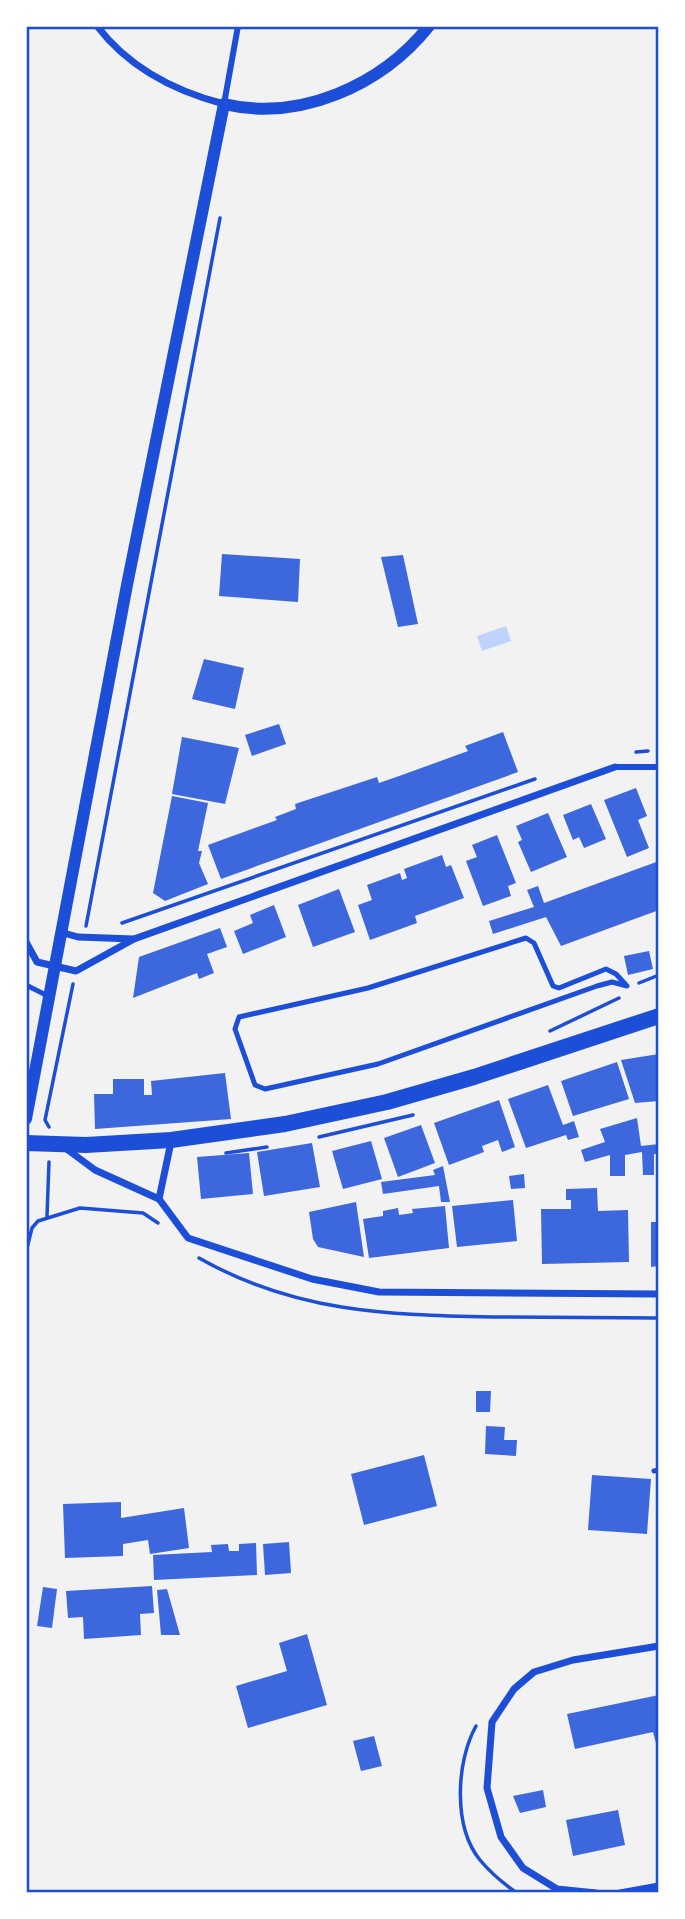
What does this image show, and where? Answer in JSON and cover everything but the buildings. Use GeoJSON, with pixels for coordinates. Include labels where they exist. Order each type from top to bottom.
{"type":"FeatureCollection","features":[{"type":"Feature","properties":{"kind":"main road"},"geometry":{"type":"LineString","coordinates":[[26,1143],[116,1144],[171,1140],[285,1124],[387,1102],[535,1059],[659,1016]]}},
{"type":"Feature","properties":{"kind":"street"},"geometry":{"type":"LineString","coordinates":[[97,26],[145,72],[184,92],[243,109],[292,108],[325,100],[380,71],[413,46],[429,26]]}},
{"type":"Feature","properties":{"kind":"street"},"geometry":{"type":"LineString","coordinates":[[26,1119],[60,932],[238,26]]}},
{"type":"Feature","properties":{"kind":"street"},"geometry":{"type":"LineString","coordinates":[[26,942],[37,962],[76,971],[134,939],[615,767],[659,766]]}},
{"type":"Feature","properties":{"kind":"street"},"geometry":{"type":"LineString","coordinates":[[60,932],[83,937],[134,939]]}},
{"type":"Feature","properties":{"kind":"street"},"geometry":{"type":"LineString","coordinates":[[159,1199],[171,1140]]}},
{"type":"Feature","properties":{"kind":"street"},"geometry":{"type":"LineString","coordinates":[[55,1143],[95,1170],[159,1199],[181,1232],[201,1245],[312,1279],[379,1292],[659,1294]]}},
{"type":"Feature","properties":{"kind":"street"},"geometry":{"type":"LineString","coordinates":[[596,1893],[557,1889],[523,1868],[501,1837],[487,1788],[492,1722],[514,1689],[534,1672],[573,1660],[659,1646]]}},
{"type":"Feature","properties":{"kind":"street"},"geometry":{"type":"LineString","coordinates":[[621,1893],[659,1886]]}},
{"type":"Feature","properties":{"kind":"lane"},"geometry":{"type":"LineString","coordinates":[[526,938],[534,943],[553,986],[559,988],[606,969],[627,986],[612,982],[597,986],[378,1064],[265,1089],[255,1085],[235,1029],[235,1022],[245,1014],[368,988],[526,938]]}},
{"type":"Feature","properties":{"kind":"lane"},"geometry":{"type":"LineString","coordinates":[[26,985],[50,997]]}},
{"type":"Feature","properties":{"kind":"path"},"geometry":{"type":"LineString","coordinates":[[83,937],[222,207]]}},
{"type":"Feature","properties":{"kind":"path"},"geometry":{"type":"LineString","coordinates":[[623,753],[648,751]]}},
{"type":"Feature","properties":{"kind":"path"},"geometry":{"type":"LineString","coordinates":[[122,924],[466,801],[545,776]]}},
{"type":"Feature","properties":{"kind":"path"},"geometry":{"type":"LineString","coordinates":[[88,911],[96,924]]}},
{"type":"Feature","properties":{"kind":"path"},"geometry":{"type":"LineString","coordinates":[[26,1252],[32,1228],[47,1216],[55,1143],[45,1120],[76,971]]}},
{"type":"Feature","properties":{"kind":"path"},"geometry":{"type":"LineString","coordinates":[[482,1717],[471,1736],[459,1784],[464,1824],[479,1859],[517,1893]]}},
{"type":"Feature","properties":{"kind":"water"},"geometry":{"type":"Polygon","coordinates":[[[506,626],[511,641],[482,651],[477,636],[506,626]]]}}]}
